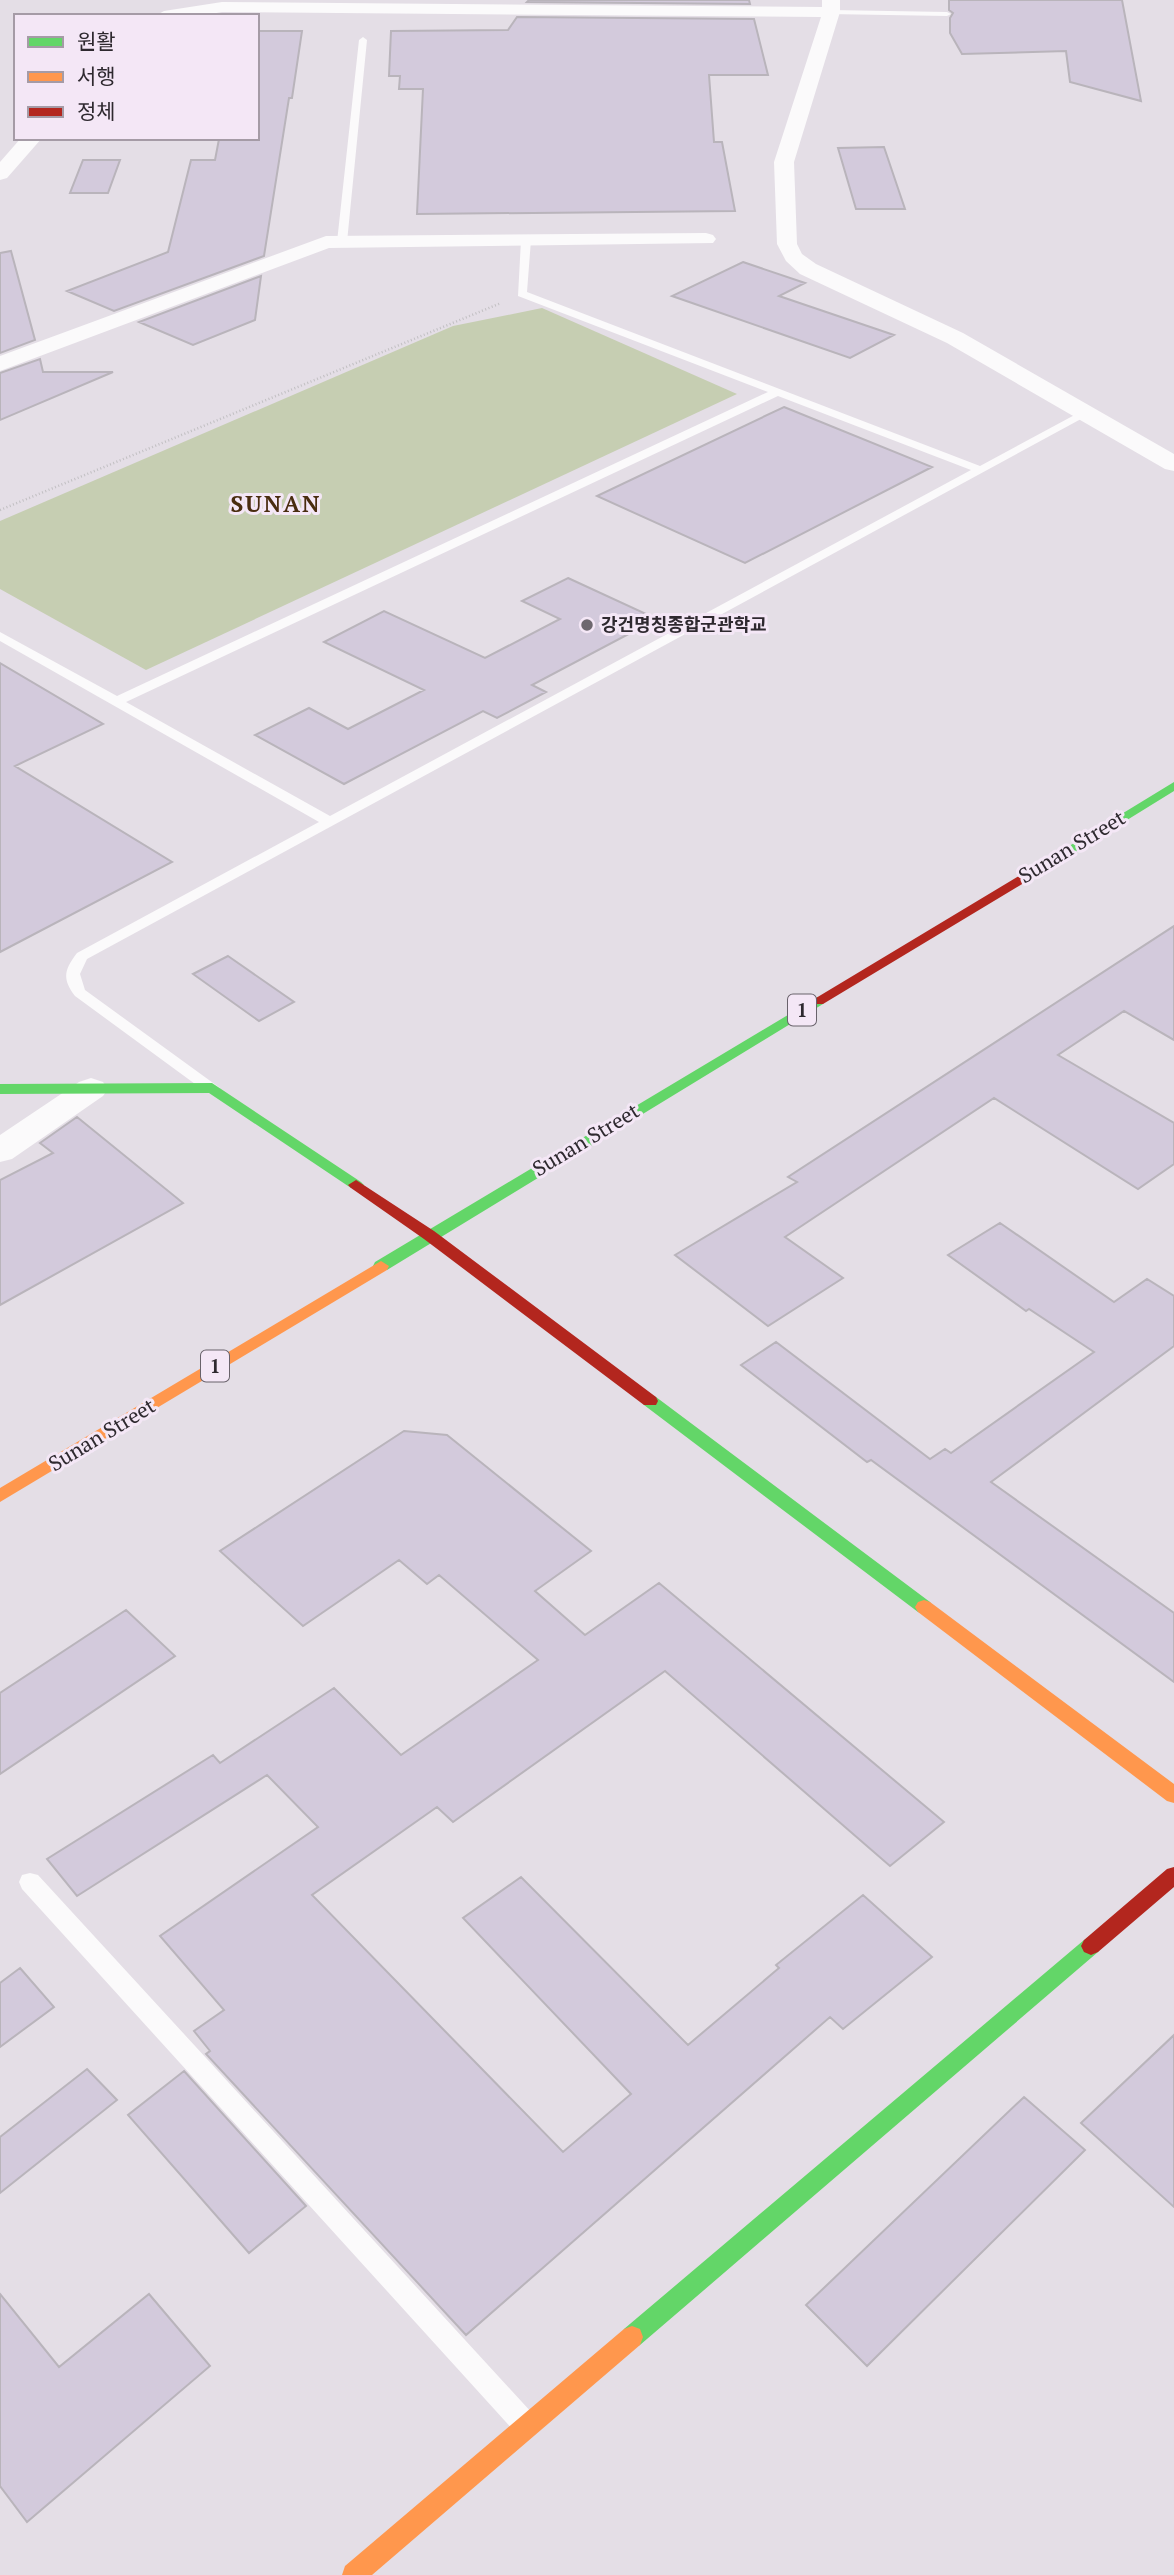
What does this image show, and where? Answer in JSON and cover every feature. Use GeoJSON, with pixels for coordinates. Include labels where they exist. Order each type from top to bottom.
{"type":"FeatureCollection","features":[{"type":"Feature","properties":{"kind":"street"},"geometry":{"type":"LineString","coordinates":[[177,14],[222,7],[831,6],[785,162],[787,244],[793,257],[808,270],[955,338],[1174,464]]}},
{"type":"Feature","properties":{"kind":"street"},"geometry":{"type":"LineString","coordinates":[[0,174],[30,140]]}},
{"type":"Feature","properties":{"kind":"street"},"geometry":{"type":"LineString","coordinates":[[0,364],[326,242],[706,239]]}},
{"type":"Feature","properties":{"kind":"street","name":"Sunan Street"},"geometry":{"type":"LineString","coordinates":[[0,1496],[1174,786]]}},
{"type":"Feature","properties":{"kind":"street"},"geometry":{"type":"LineString","coordinates":[[0,1089],[212,1088],[429,1235],[1174,1796]]}},
{"type":"Feature","properties":{"kind":"street"},"geometry":{"type":"LineString","coordinates":[[0,1151],[92,1089]]}},
{"type":"Feature","properties":{"kind":"street"},"geometry":{"type":"LineString","coordinates":[[354,2575],[1174,1875]]}},
{"type":"Feature","properties":{"kind":"lane"},"geometry":{"type":"LineString","coordinates":[[831,6],[947,14]]}},
{"type":"Feature","properties":{"kind":"lane"},"geometry":{"type":"LineString","coordinates":[[342,242],[363,40]]}},
{"type":"Feature","properties":{"kind":"lane"},"geometry":{"type":"LineString","coordinates":[[526,240],[522,294],[981,470]]}},
{"type":"Feature","properties":{"kind":"lane"},"geometry":{"type":"LineString","coordinates":[[117,701],[777,392]]}},
{"type":"Feature","properties":{"kind":"lane"},"geometry":{"type":"LineString","coordinates":[[212,1088],[80,993],[71,981],[71,970],[82,956],[1086,413]]}},
{"type":"Feature","properties":{"kind":"lane"},"geometry":{"type":"LineString","coordinates":[[0,636],[330,822]]}},
{"type":"Feature","properties":{"kind":"lane"},"geometry":{"type":"LineString","coordinates":[[30,1882],[528,2428]]}},
{"type":"Feature","properties":{"kind":"path"},"geometry":{"type":"LineString","coordinates":[[0,510],[522,294]]}},
{"type":"Feature","properties":{"kind":"green space"},"geometry":{"type":"Polygon","coordinates":[[[542,308],[737,394],[146,670],[0,589],[0,521],[453,326],[542,308]]]}},
{"type":"Feature","properties":{"kind":"building"},"geometry":{"type":"Polygon","coordinates":[[[749,0],[750,4],[527,2],[749,0]]]}},
{"type":"Feature","properties":{"kind":"building"},"geometry":{"type":"Polygon","coordinates":[[[949,0],[1122,0],[1141,101],[1070,82],[1066,51],[962,54],[950,33],[950,18],[953,13],[949,10],[949,0]]]}},
{"type":"Feature","properties":{"kind":"building"},"geometry":{"type":"Polygon","coordinates":[[[517,17],[754,19],[768,75],[709,75],[714,142],[722,142],[735,211],[417,214],[423,89],[399,89],[400,76],[389,76],[391,31],[508,30],[517,17]]]}},
{"type":"Feature","properties":{"kind":"building"},"geometry":{"type":"Polygon","coordinates":[[[259,31],[302,31],[264,256],[114,311],[67,291],[168,252],[191,160],[215,160],[219,140],[259,140],[259,31]]]}},
{"type":"Feature","properties":{"kind":"building"},"geometry":{"type":"Polygon","coordinates":[[[884,147],[905,209],[856,209],[838,148],[884,147]]]}},
{"type":"Feature","properties":{"kind":"building"},"geometry":{"type":"Polygon","coordinates":[[[83,160],[120,160],[108,193],[70,193],[83,160]]]}},
{"type":"Feature","properties":{"kind":"building"},"geometry":{"type":"Polygon","coordinates":[[[11,251],[35,340],[0,353],[0,253],[11,251]]]}},
{"type":"Feature","properties":{"kind":"building"},"geometry":{"type":"Polygon","coordinates":[[[743,262],[805,283],[779,296],[894,335],[850,358],[672,296],[743,262]]]}},
{"type":"Feature","properties":{"kind":"building"},"geometry":{"type":"Polygon","coordinates":[[[261,276],[255,320],[193,345],[139,322],[261,276]]]}},
{"type":"Feature","properties":{"kind":"building"},"geometry":{"type":"Polygon","coordinates":[[[40,359],[43,372],[113,372],[0,420],[0,373],[40,359]]]}},
{"type":"Feature","properties":{"kind":"building"},"geometry":{"type":"Polygon","coordinates":[[[784,407],[932,467],[745,563],[597,496],[784,407]]]}},
{"type":"Feature","properties":{"kind":"building"},"geometry":{"type":"Polygon","coordinates":[[[568,578],[657,619],[532,685],[546,692],[497,718],[483,711],[344,784],[255,735],[309,708],[348,729],[424,690],[324,642],[384,611],[485,658],[560,619],[522,601],[568,578]]]}},
{"type":"Feature","properties":{"kind":"building"},"geometry":{"type":"Polygon","coordinates":[[[0,663],[103,724],[15,766],[172,862],[0,952],[0,663]]]}},
{"type":"Feature","properties":{"kind":"building"},"geometry":{"type":"Polygon","coordinates":[[[1174,926],[1174,1040],[1124,1011],[1058,1055],[1174,1123],[1174,1164],[1138,1189],[994,1098],[785,1237],[843,1278],[768,1326],[675,1255],[797,1182],[788,1177],[1174,926]]]}},
{"type":"Feature","properties":{"kind":"building"},"geometry":{"type":"Polygon","coordinates":[[[228,956],[294,1002],[259,1021],[193,974],[228,956]]]}},
{"type":"Feature","properties":{"kind":"building"},"geometry":{"type":"Polygon","coordinates":[[[77,1117],[183,1203],[0,1305],[0,1180],[53,1153],[40,1143],[77,1117]]]}},
{"type":"Feature","properties":{"kind":"building"},"geometry":{"type":"Polygon","coordinates":[[[1000,1223],[1114,1302],[1147,1279],[1174,1296],[1174,1346],[991,1482],[1174,1613],[1174,1682],[871,1460],[867,1462],[741,1365],[776,1342],[930,1459],[945,1449],[951,1453],[1094,1352],[1029,1309],[1026,1311],[948,1255],[1000,1223]]]}},
{"type":"Feature","properties":{"kind":"building"},"geometry":{"type":"Polygon","coordinates":[[[404,1431],[447,1435],[591,1551],[535,1591],[585,1635],[659,1583],[944,1822],[890,1866],[665,1671],[453,1822],[437,1807],[312,1895],[563,2152],[631,2094],[463,1918],[521,1877],[688,2045],[779,1968],[776,1965],[863,1895],[932,1957],[843,2029],[830,2017],[466,2335],[206,2054],[210,2051],[194,2031],[224,2010],[160,1936],[318,1827],[267,1775],[77,1896],[47,1859],[213,1755],[220,1763],[334,1688],[401,1755],[538,1660],[439,1575],[427,1584],[399,1560],[303,1626],[220,1551],[404,1431]]]}},
{"type":"Feature","properties":{"kind":"building"},"geometry":{"type":"Polygon","coordinates":[[[126,1610],[175,1656],[0,1774],[0,1693],[126,1610]]]}},
{"type":"Feature","properties":{"kind":"building"},"geometry":{"type":"Polygon","coordinates":[[[20,1968],[54,2007],[0,2047],[0,1983],[20,1968]]]}},
{"type":"Feature","properties":{"kind":"building"},"geometry":{"type":"Polygon","coordinates":[[[1174,2035],[1174,2207],[1081,2123],[1174,2035]]]}},
{"type":"Feature","properties":{"kind":"building"},"geometry":{"type":"Polygon","coordinates":[[[87,2069],[117,2100],[0,2193],[0,2137],[87,2069]]]}},
{"type":"Feature","properties":{"kind":"building"},"geometry":{"type":"Polygon","coordinates":[[[184,2071],[306,2206],[249,2253],[128,2115],[184,2071]]]}},
{"type":"Feature","properties":{"kind":"building"},"geometry":{"type":"Polygon","coordinates":[[[1024,2097],[1085,2150],[867,2366],[806,2305],[1024,2097]]]}},
{"type":"Feature","properties":{"kind":"building"},"geometry":{"type":"Polygon","coordinates":[[[0,2294],[59,2367],[149,2294],[210,2366],[27,2522],[0,2486],[0,2294]]]}},
{"type":"Feature","properties":{"kind":"traffic: fast"},"geometry":{"type":"LineString","coordinates":[[1067,851],[1174,786]]}},
{"type":"Feature","properties":{"kind":"traffic: fast"},"geometry":{"type":"LineString","coordinates":[[381,1266],[818,1001]]}},
{"type":"Feature","properties":{"kind":"traffic: fast"},"geometry":{"type":"LineString","coordinates":[[0,1089],[212,1088],[356,1185]]}},
{"type":"Feature","properties":{"kind":"traffic: fast"},"geometry":{"type":"LineString","coordinates":[[650,1401],[924,1607]]}},
{"type":"Feature","properties":{"kind":"traffic: fast"},"geometry":{"type":"LineString","coordinates":[[632,2337],[1091,1946]]}},
{"type":"Feature","properties":{"kind":"traffic: slow"},"geometry":{"type":"LineString","coordinates":[[0,1496],[381,1266]]}},
{"type":"Feature","properties":{"kind":"traffic: slow"},"geometry":{"type":"LineString","coordinates":[[924,1607],[1174,1795]]}},
{"type":"Feature","properties":{"kind":"traffic: slow"},"geometry":{"type":"LineString","coordinates":[[354,2575],[632,2337]]}},
{"type":"Feature","properties":{"kind":"traffic: jam"},"geometry":{"type":"LineString","coordinates":[[818,1001],[1067,851]]}},
{"type":"Feature","properties":{"kind":"traffic: jam"},"geometry":{"type":"LineString","coordinates":[[356,1185],[429,1235],[650,1401]]}},
{"type":"Feature","properties":{"kind":"traffic: jam"},"geometry":{"type":"LineString","coordinates":[[1091,1946],[1174,1875]]}},
{"type":"Feature","properties":{"kind":"place","name":"강건명칭종합군관학교"},"geometry":{"type":"Point","coordinates":[587,625]}},
{"type":"Feature","properties":{"kind":"district","name":"SUNAN"},"geometry":{"type":"Point","coordinates":[276,504]}}]}
